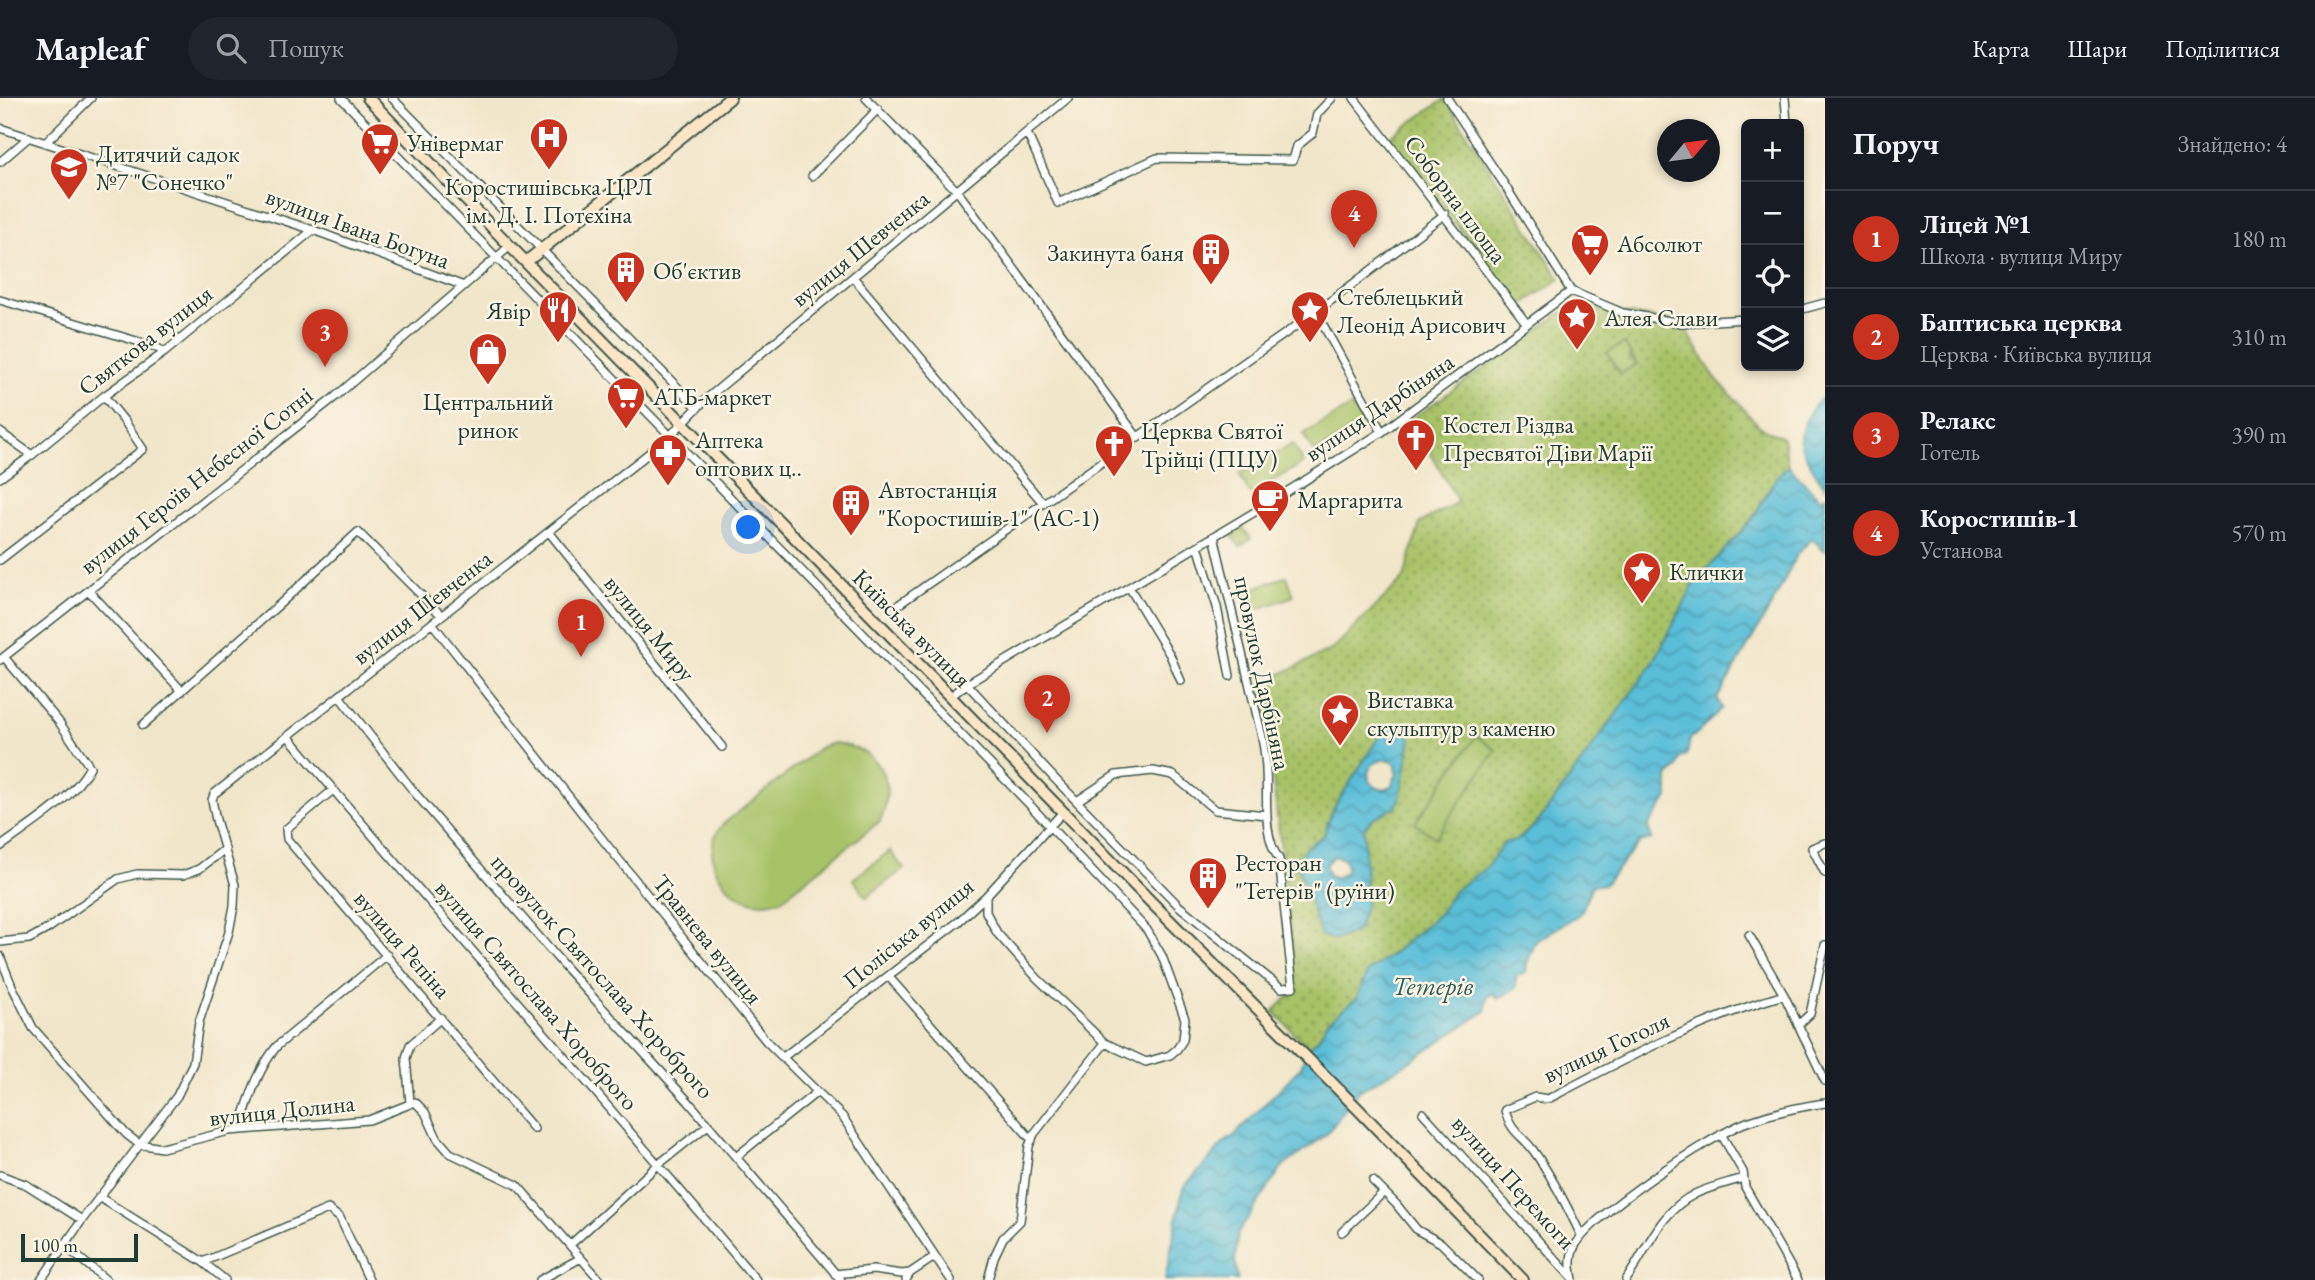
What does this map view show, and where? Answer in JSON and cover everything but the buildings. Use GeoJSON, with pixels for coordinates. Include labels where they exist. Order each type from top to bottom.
{"type":"FeatureCollection","features":[{"type":"Feature","properties":{"kind":"main road","name":"Київська вулиця"},"geometry":{"type":"LineString","coordinates":[[369,98],[510,246],[1151,902],[1383,1134],[1523,1280]]}},
{"type":"Feature","properties":{"kind":"main road"},"geometry":{"type":"LineString","coordinates":[[526,262],[730,98]]}},
{"type":"Feature","properties":{"kind":"street"},"geometry":{"type":"LineString","coordinates":[[45,143],[91,98]]}},
{"type":"Feature","properties":{"kind":"street","name":"Київська вулиця"},"geometry":{"type":"LineString","coordinates":[[341,98],[1028,803],[1147,930],[1174,984],[1185,1019],[1183,1040],[1177,1049],[1170,1055],[1146,1062],[1105,1043],[1054,995],[997,933],[986,912],[986,896]]}},
{"type":"Feature","properties":{"kind":"street"},"geometry":{"type":"LineString","coordinates":[[392,98],[698,408]]}},
{"type":"Feature","properties":{"kind":"street"},"geometry":{"type":"LineString","coordinates":[[866,98],[958,192],[1138,439]]}},
{"type":"Feature","properties":{"kind":"street","name":"вулиця Шевченка"},"geometry":{"type":"LineString","coordinates":[[41,1280],[99,1197],[177,1096],[193,1063],[199,1022],[229,932],[234,906],[235,885],[212,800],[214,794],[669,437],[698,408],[1068,98]]}},
{"type":"Feature","properties":{"kind":"street"},"geometry":{"type":"LineString","coordinates":[[1027,133],[1058,203],[1157,158],[1293,160],[1297,146],[1313,133],[1317,114],[1332,98]]}},
{"type":"Feature","properties":{"kind":"street","name":"Соборна площа"},"geometry":{"type":"LineString","coordinates":[[1354,98],[1527,324]]}},
{"type":"Feature","properties":{"kind":"street","name":"Соборна площа"},"geometry":{"type":"LineString","coordinates":[[1447,98],[1571,292]]}},
{"type":"Feature","properties":{"kind":"street"},"geometry":{"type":"LineString","coordinates":[[1785,98],[1787,119]]}},
{"type":"Feature","properties":{"kind":"street"},"geometry":{"type":"LineString","coordinates":[[812,176],[878,109]]}},
{"type":"Feature","properties":{"kind":"street","name":"вулиця Івана Богуна"},"geometry":{"type":"LineString","coordinates":[[0,128],[313,230],[464,286]]}},
{"type":"Feature","properties":{"kind":"street"},"geometry":{"type":"LineString","coordinates":[[0,162],[29,137]]}},
{"type":"Feature","properties":{"kind":"street"},"geometry":{"type":"LineString","coordinates":[[898,605],[1316,312],[1444,215]]}},
{"type":"Feature","properties":{"kind":"street","name":"Святкова вулиця"},"geometry":{"type":"LineString","coordinates":[[0,478],[165,352],[313,230]]}},
{"type":"Feature","properties":{"kind":"street","name":"вулиця Героїв Небесної Сотні"},"geometry":{"type":"LineString","coordinates":[[2,659],[335,397],[510,246]]}},
{"type":"Feature","properties":{"kind":"street"},"geometry":{"type":"LineString","coordinates":[[853,277],[1042,503]]}},
{"type":"Feature","properties":{"kind":"street"},"geometry":{"type":"LineString","coordinates":[[1571,292],[1623,313],[1682,323],[1741,319]]}},
{"type":"Feature","properties":{"kind":"street","name":"вулиця Дарбіняна"},"geometry":{"type":"LineString","coordinates":[[951,696],[1382,432],[1571,292]]}},
{"type":"Feature","properties":{"kind":"street"},"geometry":{"type":"LineString","coordinates":[[0,300],[153,346],[165,352]]}},
{"type":"Feature","properties":{"kind":"street"},"geometry":{"type":"LineString","coordinates":[[1804,309],[1825,303]]}},
{"type":"Feature","properties":{"kind":"street"},"geometry":{"type":"LineString","coordinates":[[1316,312],[1382,432]]}},
{"type":"Feature","properties":{"kind":"street"},"geometry":{"type":"LineString","coordinates":[[0,560],[143,449],[104,396]]}},
{"type":"Feature","properties":{"kind":"street"},"geometry":{"type":"LineString","coordinates":[[0,432],[32,455]]}},
{"type":"Feature","properties":{"kind":"street"},"geometry":{"type":"LineString","coordinates":[[143,725],[358,532],[441,615]]}},
{"type":"Feature","properties":{"kind":"street","name":"вулиця Миру"},"geometry":{"type":"LineString","coordinates":[[549,532],[722,747]]}},
{"type":"Feature","properties":{"kind":"street","name":"провулок Дарбіняна"},"geometry":{"type":"LineString","coordinates":[[1077,801],[1179,906],[1281,988],[1293,986],[1279,859],[1272,850],[1267,815],[1262,737],[1214,536]]}},
{"type":"Feature","properties":{"kind":"street"},"geometry":{"type":"LineString","coordinates":[[1198,546],[1217,607],[1230,676]]}},
{"type":"Feature","properties":{"kind":"street"},"geometry":{"type":"LineString","coordinates":[[1129,587],[1170,654],[1181,681]]}},
{"type":"Feature","properties":{"kind":"street"},"geometry":{"type":"LineString","coordinates":[[89,591],[182,691]]}},
{"type":"Feature","properties":{"kind":"street","name":"Травнева вулиця"},"geometry":{"type":"LineString","coordinates":[[432,623],[766,1042],[842,1116],[951,1280]]}},
{"type":"Feature","properties":{"kind":"street"},"geometry":{"type":"LineString","coordinates":[[0,847],[53,807],[83,779],[90,767],[59,722],[2,659]]}},
{"type":"Feature","properties":{"kind":"street","name":"Київська вулиця"},"geometry":{"type":"LineString","coordinates":[[967,684],[1077,801]]}},
{"type":"Feature","properties":{"kind":"street","name":"провулок Святослава Хороброго"},"geometry":{"type":"LineString","coordinates":[[339,696],[415,793],[565,967],[736,1157],[838,1277]]}},
{"type":"Feature","properties":{"kind":"street","name":"вулиця Святослава Хороброго"},"geometry":{"type":"LineString","coordinates":[[288,736],[659,1164],[756,1280]]}},
{"type":"Feature","properties":{"kind":"street"},"geometry":{"type":"LineString","coordinates":[[1077,801],[1116,775],[1153,771],[1173,775],[1215,810],[1267,815]]}},
{"type":"Feature","properties":{"kind":"street","name":"вулиця Рєпіна"},"geometry":{"type":"LineString","coordinates":[[333,790],[286,829],[287,839],[534,1129]]}},
{"type":"Feature","properties":{"kind":"street","name":"Поліська вулиця"},"geometry":{"type":"LineString","coordinates":[[782,1058],[958,922],[986,896],[1063,811]]}},
{"type":"Feature","properties":{"kind":"street"},"geometry":{"type":"LineString","coordinates":[[1825,843],[1812,848],[1825,873]]}},
{"type":"Feature","properties":{"kind":"street"},"geometry":{"type":"LineString","coordinates":[[0,942],[29,939],[118,879],[137,874],[183,876],[199,869],[225,849]]}},
{"type":"Feature","properties":{"kind":"street"},"geometry":{"type":"LineString","coordinates":[[1749,935],[1784,995],[1825,1081]]}},
{"type":"Feature","properties":{"kind":"street"},"geometry":{"type":"LineString","coordinates":[[1798,1025],[1810,1014],[1825,945]]}},
{"type":"Feature","properties":{"kind":"street"},"geometry":{"type":"LineString","coordinates":[[239,1130],[253,1086],[268,1056],[387,955]]}},
{"type":"Feature","properties":{"kind":"street"},"geometry":{"type":"LineString","coordinates":[[0,956],[33,1028],[126,1134],[139,1144]]}},
{"type":"Feature","properties":{"kind":"street"},"geometry":{"type":"LineString","coordinates":[[889,977],[1031,1140]]}},
{"type":"Feature","properties":{"kind":"street","name":"вулиця Гоголя"},"geometry":{"type":"LineString","coordinates":[[1581,1236],[1532,1148],[1509,1125],[1506,1110],[1535,1097],[1548,1099],[1645,1049],[1742,1007],[1784,995]]}},
{"type":"Feature","properties":{"kind":"street"},"geometry":{"type":"LineString","coordinates":[[441,1018],[410,1045],[406,1058],[410,1104],[415,1102],[425,1112],[437,1138],[450,1153],[517,1185],[600,1280]]}},
{"type":"Feature","properties":{"kind":"street"},"geometry":{"type":"LineString","coordinates":[[988,1280],[1003,1238],[1020,1221],[1031,1140],[1105,1043]]}},
{"type":"Feature","properties":{"kind":"street"},"geometry":{"type":"LineString","coordinates":[[736,1157],[817,1092]]}},
{"type":"Feature","properties":{"kind":"street"},"geometry":{"type":"LineString","coordinates":[[1573,1280],[1571,1258],[1581,1236],[1628,1196],[1721,1134],[1794,1107],[1825,1103]]}},
{"type":"Feature","properties":{"kind":"street","name":"вулиця Долина"},"geometry":{"type":"LineString","coordinates":[[139,1144],[162,1148],[239,1130],[369,1120],[410,1104]]}},
{"type":"Feature","properties":{"kind":"street","name":"вулиця Перемоги"},"geometry":{"type":"LineString","coordinates":[[1423,1113],[1573,1280]]}},
{"type":"Feature","properties":{"kind":"street"},"geometry":{"type":"LineString","coordinates":[[570,1245],[659,1164],[708,1125]]}},
{"type":"Feature","properties":{"kind":"street"},"geometry":{"type":"LineString","coordinates":[[1721,1134],[1743,1172],[1745,1187],[1798,1280]]}},
{"type":"Feature","properties":{"kind":"street"},"geometry":{"type":"LineString","coordinates":[[0,1175],[27,1185],[82,1220]]}},
{"type":"Feature","properties":{"kind":"street"},"geometry":{"type":"LineString","coordinates":[[1626,1280],[1658,1227],[1673,1210],[1695,1194],[1743,1178]]}},
{"type":"Feature","properties":{"kind":"street"},"geometry":{"type":"LineString","coordinates":[[1373,1181],[1417,1230],[1441,1243],[1478,1280]]}},
{"type":"Feature","properties":{"kind":"street"},"geometry":{"type":"LineString","coordinates":[[1342,1232],[1384,1192]]}},
{"type":"Feature","properties":{"kind":"street"},"geometry":{"type":"LineString","coordinates":[[99,1197],[203,1262],[225,1280]]}},
{"type":"Feature","properties":{"kind":"street"},"geometry":{"type":"LineString","coordinates":[[203,1262],[328,1209],[340,1217],[369,1280]]}},
{"type":"Feature","properties":{"kind":"street"},"geometry":{"type":"LineString","coordinates":[[65,1246],[106,1280]]}},
{"type":"Feature","properties":{"kind":"street"},"geometry":{"type":"LineString","coordinates":[[838,1277],[873,1270],[908,1277],[934,1257]]}},
{"type":"Feature","properties":{"kind":"street"},"geometry":{"type":"LineString","coordinates":[[540,1280],[581,1258]]}},
{"type":"Feature","properties":{"kind":"green space"},"geometry":{"type":"Polygon","coordinates":[[[1445,99],[1560,279],[1520,306],[1389,138],[1445,99]]]}},
{"type":"Feature","properties":{"kind":"green space"},"geometry":{"type":"Polygon","coordinates":[[[1591,300],[1623,313],[1682,323],[1713,375],[1760,427],[1783,438],[1788,466],[1776,478],[1751,521],[1696,581],[1653,663],[1539,821],[1517,841],[1505,842],[1486,868],[1454,891],[1440,913],[1390,956],[1368,971],[1357,998],[1328,1022],[1317,1040],[1308,1048],[1273,1011],[1297,989],[1262,683],[1333,649],[1404,578],[1420,523],[1458,502],[1422,438],[1406,448],[1396,430],[1569,308],[1591,300]],[[1397,724],[1386,728],[1377,740],[1332,811],[1324,835],[1307,847],[1297,861],[1308,892],[1366,902],[1364,828],[1373,818],[1395,808],[1400,799],[1397,724]]]}},
{"type":"Feature","properties":{"kind":"green space"},"geometry":{"type":"Polygon","coordinates":[[[1624,343],[1637,364],[1620,374],[1607,353],[1624,343]]]}},
{"type":"Feature","properties":{"kind":"green space"},"geometry":{"type":"Polygon","coordinates":[[[1352,406],[1362,424],[1314,453],[1303,434],[1352,406]]]}},
{"type":"Feature","properties":{"kind":"green space"},"geometry":{"type":"Polygon","coordinates":[[[1293,444],[1304,463],[1250,494],[1239,474],[1293,444]]]}},
{"type":"Feature","properties":{"kind":"green space"},"geometry":{"type":"Polygon","coordinates":[[[1242,526],[1251,539],[1240,547],[1231,535],[1242,526]]]}},
{"type":"Feature","properties":{"kind":"green space"},"geometry":{"type":"Polygon","coordinates":[[[1287,576],[1294,596],[1256,610],[1248,590],[1287,576]]]}},
{"type":"Feature","properties":{"kind":"green space"},"geometry":{"type":"Polygon","coordinates":[[[1476,736],[1496,750],[1435,838],[1415,823],[1476,736]]]}},
{"type":"Feature","properties":{"kind":"green space"},"geometry":{"type":"Polygon","coordinates":[[[834,743],[862,752],[880,768],[887,792],[880,821],[781,900],[754,902],[733,892],[718,874],[712,852],[714,840],[722,825],[821,747],[834,743]]]}},
{"type":"Feature","properties":{"kind":"green space"},"geometry":{"type":"Polygon","coordinates":[[[890,851],[904,869],[866,897],[853,879],[890,851]]]}},
{"type":"Feature","properties":{"kind":"water"},"geometry":{"type":"Polygon","coordinates":[[[1825,396],[1825,487],[1801,444],[1807,417],[1825,396]]]}},
{"type":"Feature","properties":{"kind":"water","name":"Тетерів"},"geometry":{"type":"Polygon","coordinates":[[[1788,466],[1820,499],[1825,496],[1825,551],[1812,539],[1797,554],[1775,599],[1717,699],[1722,708],[1690,739],[1687,754],[1680,758],[1677,768],[1668,777],[1668,798],[1648,826],[1652,839],[1640,842],[1604,885],[1592,885],[1581,913],[1536,941],[1526,972],[1516,977],[1516,988],[1498,999],[1493,993],[1487,998],[1486,1011],[1406,1064],[1359,1091],[1326,1135],[1282,1167],[1238,1233],[1235,1260],[1238,1280],[1165,1280],[1183,1188],[1301,1067],[1308,1048],[1317,1040],[1328,1022],[1357,998],[1368,971],[1390,956],[1440,913],[1454,891],[1486,868],[1505,842],[1517,841],[1539,821],[1653,663],[1696,581],[1751,521],[1776,478],[1788,466]]]}},
{"type":"Feature","properties":{"kind":"water"},"geometry":{"type":"Polygon","coordinates":[[[1397,724],[1408,730],[1411,739],[1400,799],[1395,808],[1373,818],[1364,828],[1366,902],[1358,930],[1336,940],[1321,936],[1296,861],[1307,847],[1324,835],[1332,811],[1386,728],[1397,724]],[[1381,760],[1373,764],[1368,772],[1369,781],[1383,790],[1391,787],[1397,774],[1396,765],[1391,760],[1381,760]],[[1334,856],[1325,865],[1329,875],[1335,878],[1345,873],[1347,867],[1344,859],[1334,856]]]}},
{"type":"Feature","properties":{"kind":"place","name":"Коростишівська ЦРЛ ім. Д. І. Потєхіна"},"geometry":{"type":"Point","coordinates":[549,171]}},
{"type":"Feature","properties":{"kind":"place","name":"Універмаг"},"geometry":{"type":"Point","coordinates":[380,176]}},
{"type":"Feature","properties":{"kind":"place","name":"Дитячий садок №7 \"Сонечко\""},"geometry":{"type":"Point","coordinates":[69,201]}},
{"type":"Feature","properties":{"kind":"place","name":"Коростишів-1"},"geometry":{"type":"Point","coordinates":[1354,248]}},
{"type":"Feature","properties":{"kind":"place","name":"Абсолют"},"geometry":{"type":"Point","coordinates":[1590,277]}},
{"type":"Feature","properties":{"kind":"place","name":"Закинута баня"},"geometry":{"type":"Point","coordinates":[1211,286]}},
{"type":"Feature","properties":{"kind":"place","name":"Об'єктив"},"geometry":{"type":"Point","coordinates":[626,304]}},
{"type":"Feature","properties":{"kind":"place","name":"Явір"},"geometry":{"type":"Point","coordinates":[558,344]}},
{"type":"Feature","properties":{"kind":"place","name":"Стеблецький Леонід Арисович"},"geometry":{"type":"Point","coordinates":[1310,344]}},
{"type":"Feature","properties":{"kind":"place","name":"Алея Слави"},"geometry":{"type":"Point","coordinates":[1577,351]}},
{"type":"Feature","properties":{"kind":"place","name":"Релакс"},"geometry":{"type":"Point","coordinates":[325,367]}},
{"type":"Feature","properties":{"kind":"place","name":"Центральний ринок"},"geometry":{"type":"Point","coordinates":[488,386]}},
{"type":"Feature","properties":{"kind":"place","name":"АТБ-маркет"},"geometry":{"type":"Point","coordinates":[626,430]}},
{"type":"Feature","properties":{"kind":"place","name":"Костел Різдва Пресвятої Діви Марії"},"geometry":{"type":"Point","coordinates":[1416,472]}},
{"type":"Feature","properties":{"kind":"place","name":"Церква Святої Трійці (ПЦУ)"},"geometry":{"type":"Point","coordinates":[1114,478]}},
{"type":"Feature","properties":{"kind":"place","name":"Аптека оптових ц‥"},"geometry":{"type":"Point","coordinates":[668,487]}},
{"type":"Feature","properties":{"kind":"place","name":"Маргарита"},"geometry":{"type":"Point","coordinates":[1270,533]}},
{"type":"Feature","properties":{"kind":"place","name":"Автостанція \"Коростишів-1\" (АС-1)"},"geometry":{"type":"Point","coordinates":[851,537]}},
{"type":"Feature","properties":{"kind":"place","name":"Клички"},"geometry":{"type":"Point","coordinates":[1642,605]}},
{"type":"Feature","properties":{"kind":"place","name":"Ліцей №1"},"geometry":{"type":"Point","coordinates":[581,657]}},
{"type":"Feature","properties":{"kind":"place","name":"Баптиська церква"},"geometry":{"type":"Point","coordinates":[1047,733]}},
{"type":"Feature","properties":{"kind":"place","name":"Виставка скульптур з каменю"},"geometry":{"type":"Point","coordinates":[1340,747]}},
{"type":"Feature","properties":{"kind":"place","name":"Ресторан \"Тетерів\" (руїни)"},"geometry":{"type":"Point","coordinates":[1208,910]}}]}
